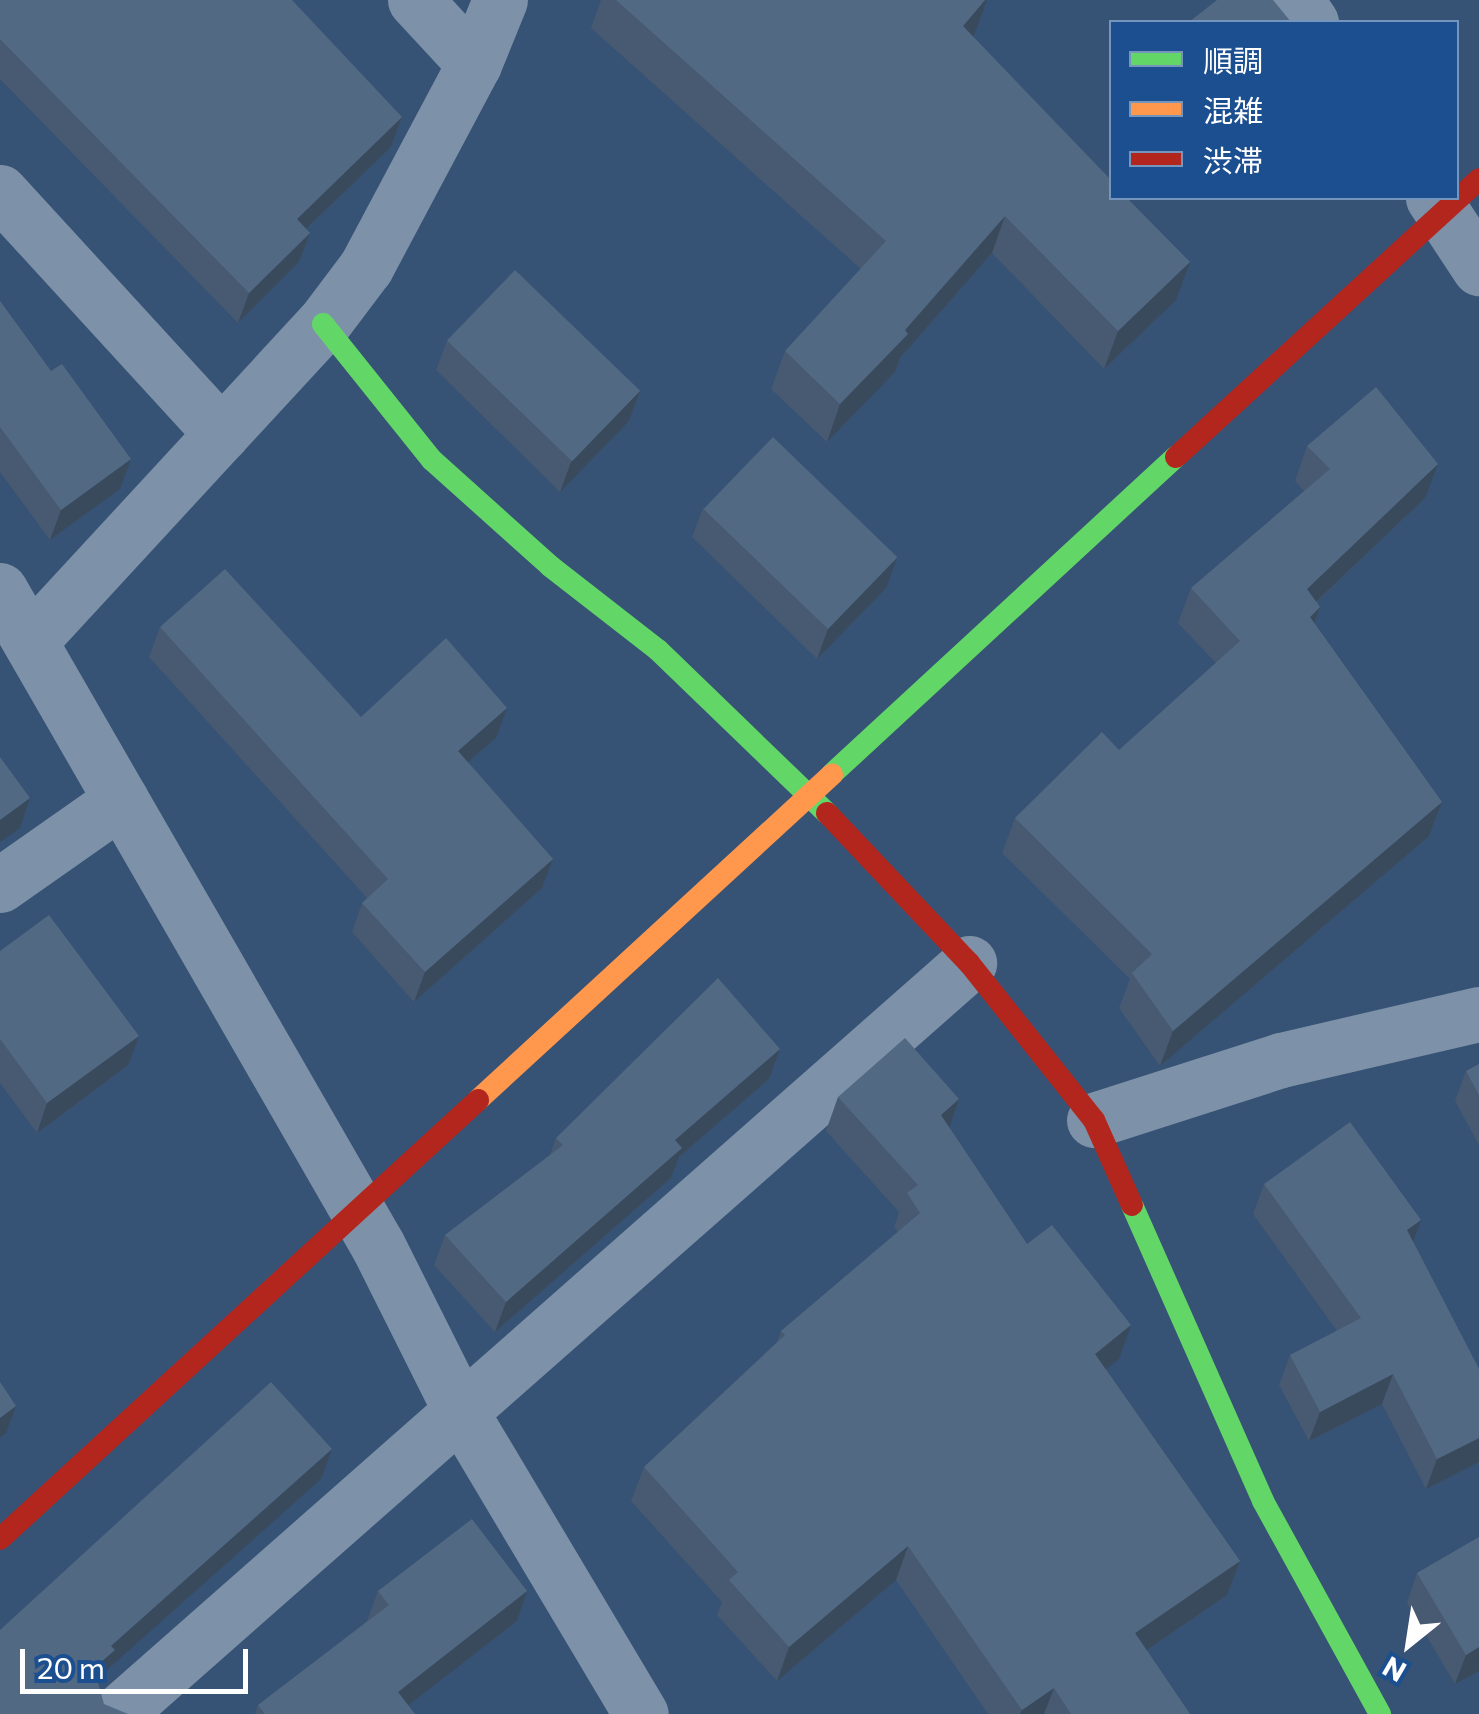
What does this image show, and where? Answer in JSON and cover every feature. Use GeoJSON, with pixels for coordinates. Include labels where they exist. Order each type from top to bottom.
{"type":"FeatureCollection","features":[{"type":"Feature","properties":{"kind":"street"},"geometry":{"type":"LineString","coordinates":[[415,0],[474,64]]}},
{"type":"Feature","properties":{"kind":"street"},"geometry":{"type":"LineString","coordinates":[[31,640],[322,324],[366,268],[474,64],[500,0]]}},
{"type":"Feature","properties":{"kind":"street"},"geometry":{"type":"LineString","coordinates":[[0,192],[222,434]]}},
{"type":"Feature","properties":{"kind":"street"},"geometry":{"type":"LineString","coordinates":[[0,1539],[1448,200]]}},
{"type":"Feature","properties":{"kind":"street"},"geometry":{"type":"LineString","coordinates":[[1454,200],[1479,268]]}},
{"type":"Feature","properties":{"kind":"street"},"geometry":{"type":"LineString","coordinates":[[322,324],[432,460],[550,566],[658,650],[807,794],[968,963],[1094,1120],[1263,1500],[1380,1714]]}},
{"type":"Feature","properties":{"kind":"street"},"geometry":{"type":"LineString","coordinates":[[0,590],[356,1208],[462,1414],[641,1714]]}},
{"type":"Feature","properties":{"kind":"street"},"geometry":{"type":"LineString","coordinates":[[0,885],[120,800]]}},
{"type":"Feature","properties":{"kind":"street"},"geometry":{"type":"LineString","coordinates":[[117,1714],[462,1414],[968,963]]}},
{"type":"Feature","properties":{"kind":"street"},"geometry":{"type":"LineString","coordinates":[[1094,1120],[1263,1065],[1479,1014]]}},
{"type":"Feature","properties":{"kind":"building"},"geometry":{"type":"Polygon","coordinates":[[[0,0],[292,0],[402,117],[297,219],[310,233],[249,293],[0,39],[0,0]]]}},
{"type":"Feature","properties":{"kind":"building"},"geometry":{"type":"Polygon","coordinates":[[[616,0],[985,0],[963,26],[1109,178],[1109,200],[1129,200],[1190,262],[1118,331],[1005,216],[905,330],[908,334],[840,404],[785,351],[886,241],[616,0]]]}},
{"type":"Feature","properties":{"kind":"building"},"geometry":{"type":"Polygon","coordinates":[[[1217,0],[1273,0],[1289,20],[1192,20],[1217,0]]]}},
{"type":"Feature","properties":{"kind":"building"},"geometry":{"type":"Polygon","coordinates":[[[515,270],[640,391],[572,461],[447,340],[515,270]]]}},
{"type":"Feature","properties":{"kind":"building"},"geometry":{"type":"Polygon","coordinates":[[[0,301],[51,371],[62,364],[131,459],[61,510],[0,427],[0,301]]]}},
{"type":"Feature","properties":{"kind":"building"},"geometry":{"type":"Polygon","coordinates":[[[1376,387],[1438,464],[1307,589],[1320,607],[1310,617],[1442,802],[1173,1031],[1132,973],[1152,954],[1015,818],[1102,732],[1119,750],[1240,641],[1191,588],[1330,469],[1307,446],[1376,387]]]}},
{"type":"Feature","properties":{"kind":"building"},"geometry":{"type":"Polygon","coordinates":[[[773,437],[897,557],[828,629],[704,509],[773,437]]]}},
{"type":"Feature","properties":{"kind":"building"},"geometry":{"type":"Polygon","coordinates":[[[225,569],[361,717],[446,638],[507,708],[458,751],[553,859],[425,972],[362,903],[388,879],[160,627],[225,569]]]}},
{"type":"Feature","properties":{"kind":"building"},"geometry":{"type":"Polygon","coordinates":[[[0,757],[30,798],[0,820],[0,757]]]}},
{"type":"Feature","properties":{"kind":"building"},"geometry":{"type":"Polygon","coordinates":[[[49,915],[139,1036],[47,1103],[0,1039],[0,951],[49,915]]]}},
{"type":"Feature","properties":{"kind":"building"},"geometry":{"type":"Polygon","coordinates":[[[718,978],[780,1049],[675,1140],[682,1148],[506,1302],[445,1235],[563,1145],[556,1138],[718,978]]]}},
{"type":"Feature","properties":{"kind":"building"},"geometry":{"type":"Polygon","coordinates":[[[905,1038],[959,1099],[941,1115],[1027,1244],[1052,1225],[1131,1325],[1095,1354],[1240,1561],[1135,1633],[1190,1714],[1071,1714],[1054,1688],[1022,1710],[908,1546],[789,1647],[729,1580],[738,1572],[644,1467],[785,1335],[781,1331],[920,1213],[907,1193],[918,1185],[838,1097],[905,1038]]]}},
{"type":"Feature","properties":{"kind":"building"},"geometry":{"type":"Polygon","coordinates":[[[1479,1064],[1479,1095],[1466,1071],[1479,1064]]]}},
{"type":"Feature","properties":{"kind":"building"},"geometry":{"type":"Polygon","coordinates":[[[1350,1122],[1421,1220],[1407,1230],[1479,1369],[1479,1438],[1437,1459],[1393,1374],[1320,1412],[1290,1355],[1361,1318],[1264,1184],[1350,1122]]]}},
{"type":"Feature","properties":{"kind":"building"},"geometry":{"type":"Polygon","coordinates":[[[0,1382],[16,1406],[0,1418],[0,1382]]]}},
{"type":"Feature","properties":{"kind":"building"},"geometry":{"type":"Polygon","coordinates":[[[271,1382],[332,1449],[111,1646],[115,1650],[94,1668],[104,1704],[128,1714],[0,1714],[0,1630],[271,1382]]]}},
{"type":"Feature","properties":{"kind":"building"},"geometry":{"type":"Polygon","coordinates":[[[472,1519],[527,1591],[398,1692],[415,1714],[265,1714],[258,1705],[389,1605],[378,1591],[472,1519]]]}},
{"type":"Feature","properties":{"kind":"building"},"geometry":{"type":"Polygon","coordinates":[[[1479,1537],[1479,1647],[1466,1655],[1417,1573],[1479,1537]]]}},
{"type":"Feature","properties":{"kind":"traffic: fast"},"geometry":{"type":"LineString","coordinates":[[323,324],[432,460],[550,566],[658,650],[827,813]]}},
{"type":"Feature","properties":{"kind":"traffic: fast"},"geometry":{"type":"LineString","coordinates":[[832,774],[1176,457]]}},
{"type":"Feature","properties":{"kind":"traffic: fast"},"geometry":{"type":"LineString","coordinates":[[1132,1205],[1263,1501],[1380,1714]]}},
{"type":"Feature","properties":{"kind":"traffic: slow"},"geometry":{"type":"LineString","coordinates":[[478,1100],[832,774]]}},
{"type":"Feature","properties":{"kind":"traffic: jam"},"geometry":{"type":"LineString","coordinates":[[1459,197],[1479,179]]}},
{"type":"Feature","properties":{"kind":"traffic: jam"},"geometry":{"type":"LineString","coordinates":[[1176,457],[1456,200]]}},
{"type":"Feature","properties":{"kind":"traffic: jam"},"geometry":{"type":"LineString","coordinates":[[827,813],[969,963],[1094,1120],[1132,1205]]}},
{"type":"Feature","properties":{"kind":"traffic: jam"},"geometry":{"type":"LineString","coordinates":[[0,1539],[478,1100]]}}]}
